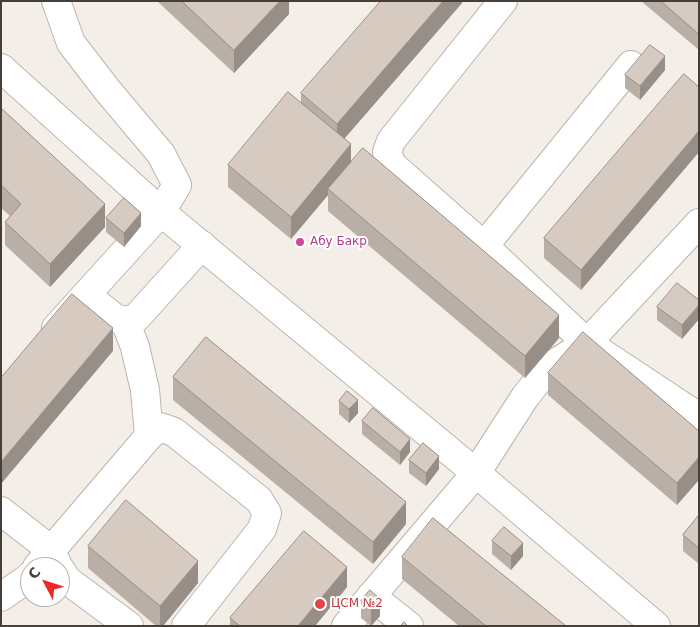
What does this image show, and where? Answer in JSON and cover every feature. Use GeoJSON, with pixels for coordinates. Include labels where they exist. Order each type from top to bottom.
{"type":"FeatureCollection","features":[{"type":"Feature","properties":{"kind":"street"},"geometry":{"type":"LineString","coordinates":[[40,345],[161,212],[177,185],[161,154],[70,43],[56,1]]}},
{"type":"Feature","properties":{"kind":"street"},"geometry":{"type":"LineString","coordinates":[[503,1],[391,141],[387,152],[392,165],[484,246],[587,342],[699,417]]}},
{"type":"Feature","properties":{"kind":"street"},"geometry":{"type":"LineString","coordinates":[[484,246],[630,65]]}},
{"type":"Feature","properties":{"kind":"street"},"geometry":{"type":"LineString","coordinates":[[1,68],[161,212],[476,473],[656,626]]}},
{"type":"Feature","properties":{"kind":"street"},"geometry":{"type":"LineString","coordinates":[[346,626],[476,473],[525,397],[544,373],[587,342],[697,230]]}},
{"type":"Feature","properties":{"kind":"street"},"geometry":{"type":"LineString","coordinates":[[86,295],[115,318],[126,321],[136,318],[202,245]]}},
{"type":"Feature","properties":{"kind":"street"},"geometry":{"type":"LineString","coordinates":[[126,321],[146,390],[149,436]]}},
{"type":"Feature","properties":{"kind":"street"},"geometry":{"type":"LineString","coordinates":[[57,557],[149,436],[160,427],[174,432],[259,500],[267,513],[262,529],[186,626]]}},
{"type":"Feature","properties":{"kind":"street"},"geometry":{"type":"LineString","coordinates":[[1,511],[46,557]]}},
{"type":"Feature","properties":{"kind":"street"},"geometry":{"type":"LineString","coordinates":[[70,582],[128,626]]}},
{"type":"Feature","properties":{"kind":"street"},"geometry":{"type":"LineString","coordinates":[[1,597],[20,584]]}},
{"type":"Feature","properties":{"kind":"street"},"geometry":{"type":"LineString","coordinates":[[371,596],[409,626]]}},
{"type":"Feature","properties":{"kind":"building"},"geometry":{"type":"Polygon","coordinates":[[[182,1],[280,1],[234,50],[182,1]]]}},
{"type":"Feature","properties":{"kind":"building"},"geometry":{"type":"Polygon","coordinates":[[[381,1],[443,1],[337,124],[301,93],[381,1]]]}},
{"type":"Feature","properties":{"kind":"building"},"geometry":{"type":"Polygon","coordinates":[[[661,1],[699,1],[699,34],[661,1]]]}},
{"type":"Feature","properties":{"kind":"building"},"geometry":{"type":"Polygon","coordinates":[[[650,45],[665,56],[640,86],[625,75],[650,45]]]}},
{"type":"Feature","properties":{"kind":"building"},"geometry":{"type":"Polygon","coordinates":[[[684,74],[699,87],[699,131],[581,270],[544,238],[684,74]]]}},
{"type":"Feature","properties":{"kind":"building"},"geometry":{"type":"Polygon","coordinates":[[[288,92],[351,144],[291,217],[228,165],[288,92]]]}},
{"type":"Feature","properties":{"kind":"building"},"geometry":{"type":"Polygon","coordinates":[[[1,108],[105,204],[50,264],[5,222],[21,204],[1,185],[1,108]]]}},
{"type":"Feature","properties":{"kind":"building"},"geometry":{"type":"Polygon","coordinates":[[[363,148],[559,315],[525,356],[328,189],[363,148]]]}},
{"type":"Feature","properties":{"kind":"building"},"geometry":{"type":"Polygon","coordinates":[[[124,198],[141,213],[124,233],[106,218],[124,198]]]}},
{"type":"Feature","properties":{"kind":"building"},"geometry":{"type":"Polygon","coordinates":[[[677,283],[699,300],[699,305],[682,325],[657,307],[677,283]]]}},
{"type":"Feature","properties":{"kind":"building"},"geometry":{"type":"Polygon","coordinates":[[[72,294],[113,328],[1,462],[1,378],[72,294]]]}},
{"type":"Feature","properties":{"kind":"building"},"geometry":{"type":"Polygon","coordinates":[[[583,332],[699,431],[699,457],[677,483],[548,373],[583,332]]]}},
{"type":"Feature","properties":{"kind":"building"},"geometry":{"type":"Polygon","coordinates":[[[206,337],[406,502],[373,542],[173,377],[206,337]]]}},
{"type":"Feature","properties":{"kind":"building"},"geometry":{"type":"Polygon","coordinates":[[[347,391],[358,400],[349,409],[339,401],[347,391]]]}},
{"type":"Feature","properties":{"kind":"building"},"geometry":{"type":"Polygon","coordinates":[[[373,408],[410,439],[400,452],[362,421],[373,408]]]}},
{"type":"Feature","properties":{"kind":"building"},"geometry":{"type":"Polygon","coordinates":[[[423,443],[439,456],[426,473],[409,460],[423,443]]]}},
{"type":"Feature","properties":{"kind":"building"},"geometry":{"type":"Polygon","coordinates":[[[126,500],[198,561],[160,606],[88,546],[126,500]]]}},
{"type":"Feature","properties":{"kind":"building"},"geometry":{"type":"Polygon","coordinates":[[[699,515],[699,548],[683,535],[699,515]]]}},
{"type":"Feature","properties":{"kind":"building"},"geometry":{"type":"Polygon","coordinates":[[[433,518],[566,626],[486,626],[402,557],[433,518]]]}},
{"type":"Feature","properties":{"kind":"building"},"geometry":{"type":"Polygon","coordinates":[[[504,527],[523,543],[511,556],[492,541],[504,527]]]}},
{"type":"Feature","properties":{"kind":"building"},"geometry":{"type":"Polygon","coordinates":[[[304,531],[347,567],[298,626],[240,626],[230,618],[304,531]]]}},
{"type":"Feature","properties":{"kind":"building"},"geometry":{"type":"Polygon","coordinates":[[[370,590],[380,599],[371,609],[361,601],[370,590]]]}},
{"type":"Feature","properties":{"kind":"place","name":"Абу Бакр"},"geometry":{"type":"Point","coordinates":[300,242]}},
{"type":"Feature","properties":{"kind":"place","name":"ЦСМ №2"},"geometry":{"type":"Point","coordinates":[320,604]}}]}
